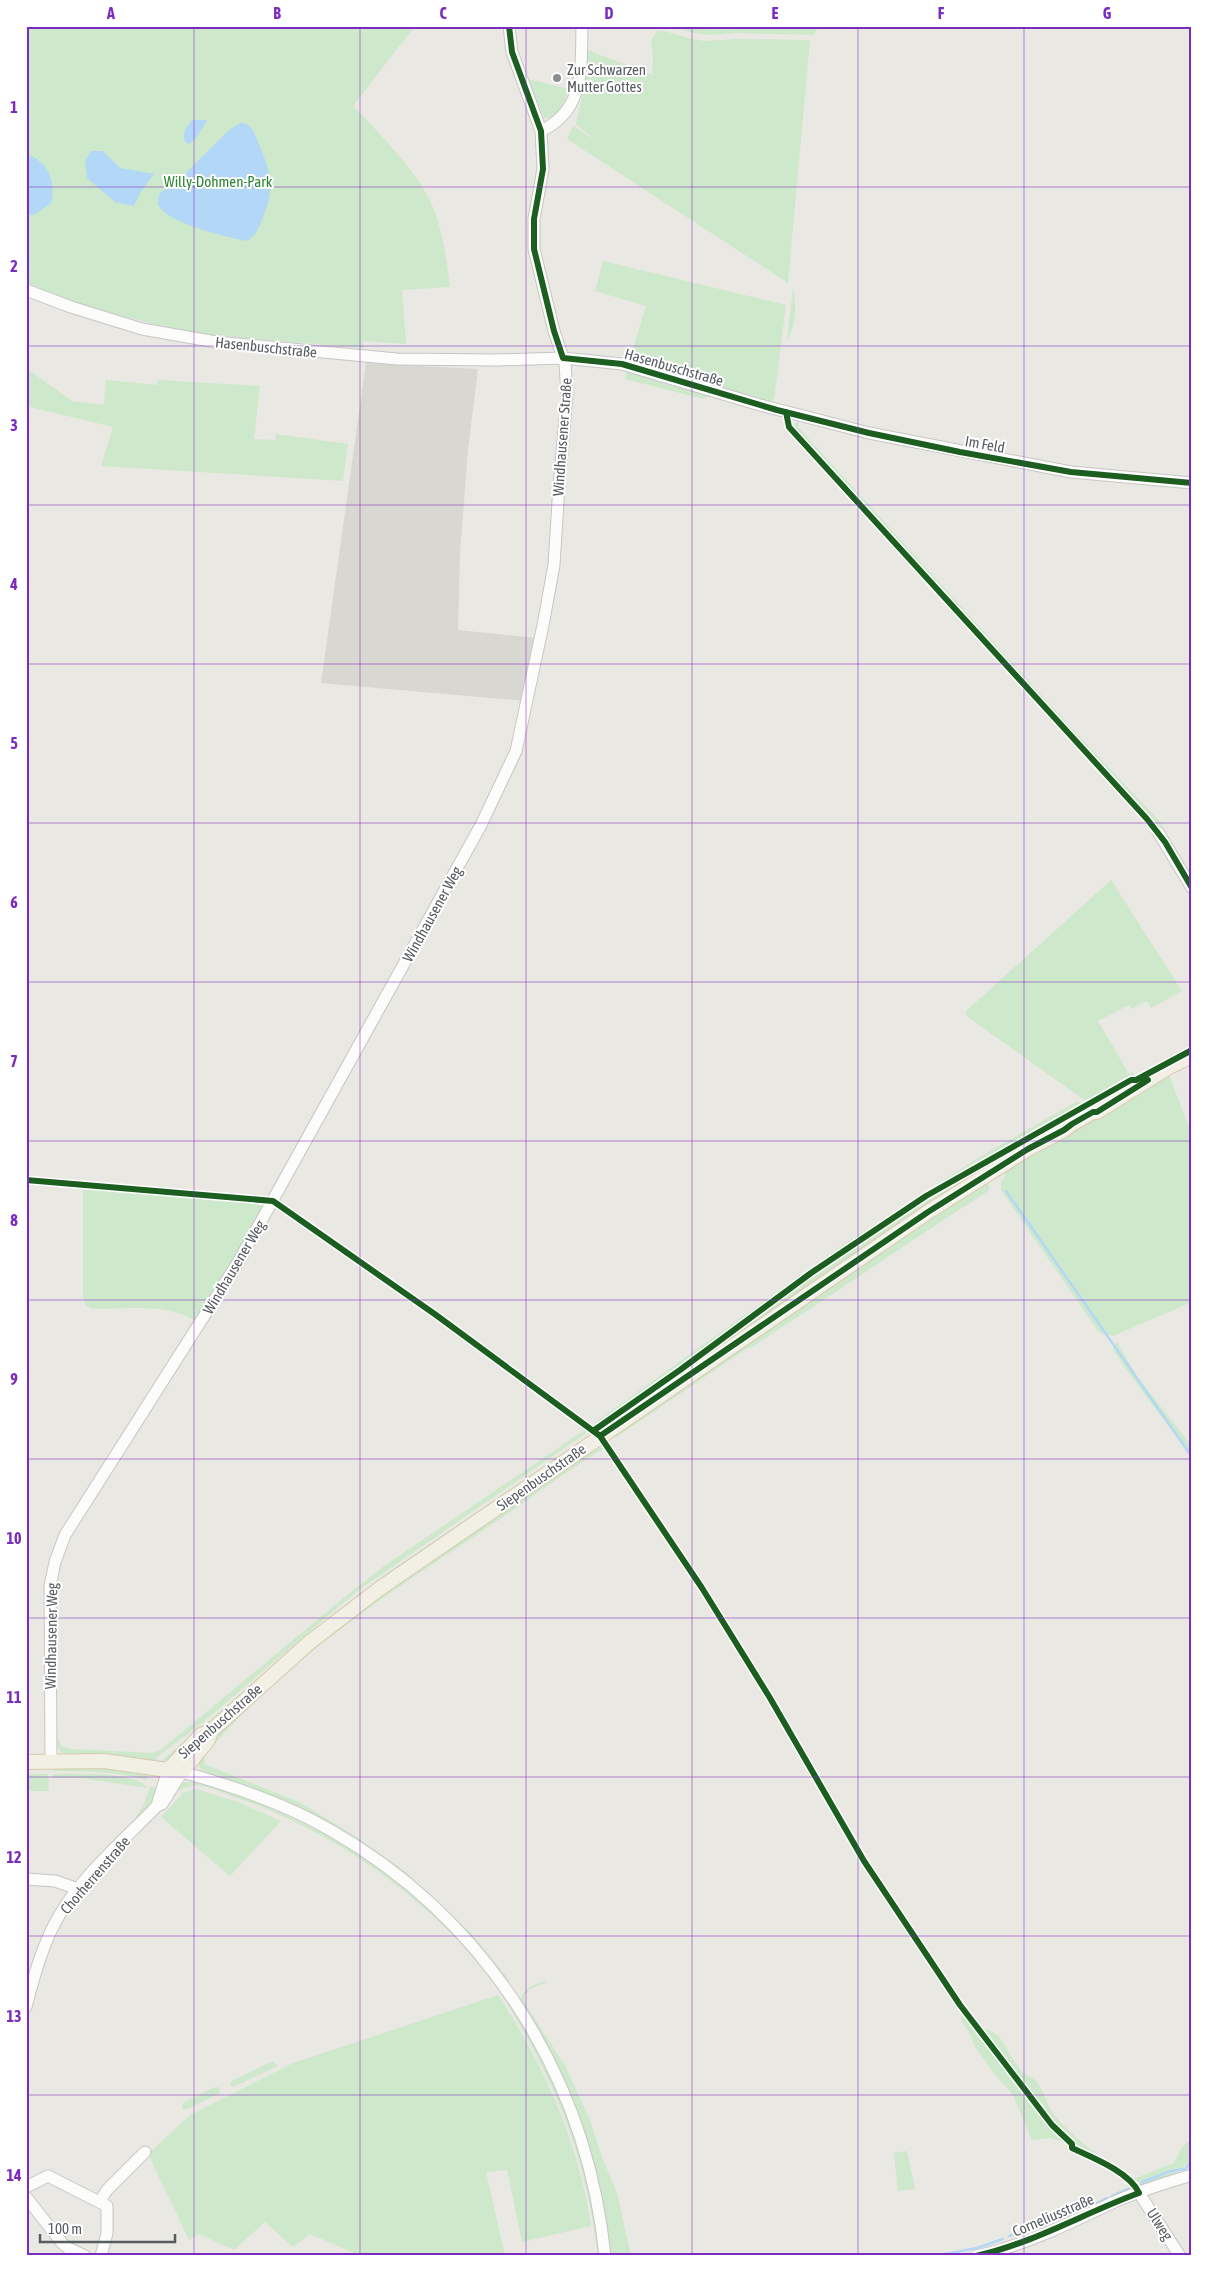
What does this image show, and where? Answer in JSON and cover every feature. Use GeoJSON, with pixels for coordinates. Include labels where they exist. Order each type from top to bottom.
{"type":"FeatureCollection","features":[{"type":"Feature","properties":{"kind":"main road","name":"Siepenbuschstraße"},"geometry":{"type":"LineString","coordinates":[[175,1771],[201,1734],[211,1732],[303,1648],[361,1602],[928,1212],[1028,1149],[1093,1112],[1097,1112],[1169,1067],[1192,1056]]}},
{"type":"Feature","properties":{"kind":"main road"},"geometry":{"type":"LineString","coordinates":[[26,1762],[104,1762],[175,1771]]}},
{"type":"Feature","properties":{"kind":"street","name":"Windhausener Straße"},"geometry":{"type":"LineString","coordinates":[[509,26],[510,44],[514,59],[541,131],[543,169],[534,219],[534,249],[567,377],[554,566],[527,706]]}},
{"type":"Feature","properties":{"kind":"street"},"geometry":{"type":"LineString","coordinates":[[541,131],[555,124],[568,112],[573,104],[578,81],[582,26]]}},
{"type":"Feature","properties":{"kind":"street","name":"Hasenbuschstraße"},"geometry":{"type":"LineString","coordinates":[[26,290],[71,307],[142,329],[216,342],[397,359],[563,358],[622,364],[777,410]]}},
{"type":"Feature","properties":{"kind":"street","name":"Im Feld"},"geometry":{"type":"LineString","coordinates":[[777,410],[869,433],[1062,470],[1192,483]]}},
{"type":"Feature","properties":{"kind":"street","name":"Windhausener Weg"},"geometry":{"type":"LineString","coordinates":[[50,1761],[50,1586],[55,1562],[65,1535],[216,1300],[287,1177],[490,808],[516,751],[527,706]]}},
{"type":"Feature","properties":{"kind":"street"},"geometry":{"type":"LineString","coordinates":[[1158,832],[1192,888]]}},
{"type":"Feature","properties":{"kind":"street"},"geometry":{"type":"LineString","coordinates":[[175,1771],[252,1794],[334,1832],[413,1888],[465,1938],[520,2009],[557,2075],[577,2125],[592,2176],[601,2219],[605,2256]]}},
{"type":"Feature","properties":{"kind":"street","name":"Chorherrenstraße"},"geometry":{"type":"LineString","coordinates":[[26,2007],[48,1937],[59,1915],[78,1888],[157,1806],[175,1771]]}},
{"type":"Feature","properties":{"kind":"street"},"geometry":{"type":"LineString","coordinates":[[26,1879],[55,1880],[78,1888]]}},
{"type":"Feature","properties":{"kind":"street"},"geometry":{"type":"LineString","coordinates":[[100,2201],[107,2190],[145,2152]]}},
{"type":"Feature","properties":{"kind":"street","name":"Corneliusstraße"},"geometry":{"type":"LineString","coordinates":[[976,2256],[1001,2250],[1054,2230],[1139,2193],[1192,2175]]}},
{"type":"Feature","properties":{"kind":"street"},"geometry":{"type":"LineString","coordinates":[[26,2187],[48,2176],[107,2206],[107,2233],[101,2256]]}},
{"type":"Feature","properties":{"kind":"street","name":"Ulweg"},"geometry":{"type":"LineString","coordinates":[[1139,2193],[1180,2256]]}},
{"type":"Feature","properties":{"kind":"street"},"geometry":{"type":"LineString","coordinates":[[26,2197],[62,2243],[69,2256]]}},
{"type":"Feature","properties":{"kind":"street"},"geometry":{"type":"LineString","coordinates":[[62,2243],[85,2256]]}},
{"type":"Feature","properties":{"kind":"shaded area"},"geometry":{"type":"Polygon","coordinates":[[[366,363],[478,369],[468,450],[460,554],[458,630],[537,638],[524,701],[321,683],[366,363]]]}},
{"type":"Feature","properties":{"kind":"green space","name":"Willy-Dohmen-Park"},"geometry":{"type":"Polygon","coordinates":[[[26,26],[415,26],[353,106],[397,153],[426,192],[439,223],[450,287],[402,290],[406,344],[363,341],[364,348],[187,333],[89,307],[26,283],[26,26]]]}},
{"type":"Feature","properties":{"kind":"green space"},"geometry":{"type":"Polygon","coordinates":[[[672,26],[720,30],[755,26],[820,26],[813,35],[738,33],[709,35],[693,33],[672,26]]]}},
{"type":"Feature","properties":{"kind":"green space"},"geometry":{"type":"Polygon","coordinates":[[[657,31],[705,41],[735,39],[810,40],[788,283],[567,139],[573,126],[595,140],[576,124],[585,84],[587,50],[656,76],[652,73],[651,41],[657,31]]]}},
{"type":"Feature","properties":{"kind":"green space"},"geometry":{"type":"Polygon","coordinates":[[[528,79],[569,89],[563,106],[552,118],[544,118],[528,79]]]}},
{"type":"Feature","properties":{"kind":"green space"},"geometry":{"type":"Polygon","coordinates":[[[603,261],[786,305],[774,399],[767,403],[629,361],[646,306],[595,291],[603,261]]]}},
{"type":"Feature","properties":{"kind":"green space"},"geometry":{"type":"Polygon","coordinates":[[[793,288],[795,315],[787,340],[793,288]]]}},
{"type":"Feature","properties":{"kind":"green space"},"geometry":{"type":"Polygon","coordinates":[[[26,368],[72,401],[104,405],[106,380],[157,385],[158,380],[260,386],[254,439],[276,440],[275,434],[348,444],[343,481],[101,466],[113,427],[26,406],[26,368]]]}},
{"type":"Feature","properties":{"kind":"green space"},"geometry":{"type":"Polygon","coordinates":[[[627,369],[710,396],[703,399],[625,379],[627,369]]]}},
{"type":"Feature","properties":{"kind":"green space"},"geometry":{"type":"Polygon","coordinates":[[[799,421],[798,427],[1075,732],[1163,825],[1156,825],[1152,822],[808,444],[794,428],[794,425],[799,421]]]}},
{"type":"Feature","properties":{"kind":"green space"},"geometry":{"type":"Polygon","coordinates":[[[1111,880],[1182,991],[1151,1008],[1147,1001],[1131,1009],[1129,1005],[1098,1021],[1129,1074],[1132,1072],[1135,1075],[1087,1102],[968,1017],[965,1012],[1111,880]]]}},
{"type":"Feature","properties":{"kind":"green space"},"geometry":{"type":"Polygon","coordinates":[[[1168,1072],[1192,1135],[1189,1140],[1192,1146],[1192,1302],[1113,1336],[1102,1334],[1098,1331],[1001,1190],[1001,1180],[1004,1179],[1005,1172],[1008,1169],[1168,1072]]]}},
{"type":"Feature","properties":{"kind":"green space"},"geometry":{"type":"Polygon","coordinates":[[[1132,1080],[1138,1082],[1094,1106],[1090,1105],[1132,1080]]]}},
{"type":"Feature","properties":{"kind":"green space"},"geometry":{"type":"Polygon","coordinates":[[[1079,1102],[1081,1105],[1078,1108],[1014,1142],[891,1218],[596,1426],[596,1422],[604,1416],[841,1246],[978,1158],[1079,1102]]]}},
{"type":"Feature","properties":{"kind":"green space"},"geometry":{"type":"Polygon","coordinates":[[[1082,1109],[1082,1112],[859,1252],[601,1430],[599,1428],[911,1208],[1082,1109]]]}},
{"type":"Feature","properties":{"kind":"green space"},"geometry":{"type":"Polygon","coordinates":[[[987,1183],[990,1187],[987,1192],[751,1348],[749,1347],[615,1438],[617,1432],[854,1270],[987,1183]]]}},
{"type":"Feature","properties":{"kind":"green space"},"geometry":{"type":"Polygon","coordinates":[[[83,1186],[245,1200],[260,1204],[263,1210],[197,1322],[174,1312],[146,1308],[92,1309],[85,1304],[83,1296],[83,1186]]]}},
{"type":"Feature","properties":{"kind":"green space"},"geometry":{"type":"Polygon","coordinates":[[[1117,1342],[1138,1378],[1192,1446],[1192,1457],[1114,1351],[1113,1347],[1117,1342]]]}},
{"type":"Feature","properties":{"kind":"green space"},"geometry":{"type":"Polygon","coordinates":[[[586,1429],[585,1434],[356,1592],[201,1724],[157,1757],[156,1761],[61,1753],[55,1740],[56,1736],[62,1747],[73,1749],[153,1753],[162,1749],[384,1566],[586,1429]]]}},
{"type":"Feature","properties":{"kind":"green space"},"geometry":{"type":"Polygon","coordinates":[[[586,1438],[586,1440],[251,1690],[169,1759],[160,1762],[349,1602],[390,1571],[586,1438]]]}},
{"type":"Feature","properties":{"kind":"green space"},"geometry":{"type":"Polygon","coordinates":[[[597,1447],[604,1448],[400,1586],[330,1637],[264,1693],[205,1755],[204,1764],[299,1802],[357,1837],[406,1872],[471,1933],[510,1981],[500,1975],[483,1952],[332,1825],[288,1802],[202,1770],[199,1766],[199,1759],[210,1743],[250,1701],[359,1609],[597,1447]]]}},
{"type":"Feature","properties":{"kind":"green space"},"geometry":{"type":"Polygon","coordinates":[[[55,1767],[116,1769],[149,1775],[145,1780],[112,1773],[54,1771],[55,1767]]]}},
{"type":"Feature","properties":{"kind":"green space"},"geometry":{"type":"Polygon","coordinates":[[[26,1774],[48,1774],[49,1791],[26,1791],[26,1774]]]}},
{"type":"Feature","properties":{"kind":"green space"},"geometry":{"type":"Polygon","coordinates":[[[53,1774],[118,1776],[141,1783],[147,1788],[81,1778],[53,1778],[53,1774]]]}},
{"type":"Feature","properties":{"kind":"green space"},"geometry":{"type":"Polygon","coordinates":[[[185,1782],[197,1783],[246,1797],[328,1835],[376,1866],[419,1900],[456,1935],[495,1982],[495,1985],[470,1954],[441,1924],[411,1897],[344,1849],[272,1811],[214,1789],[193,1786],[180,1791],[177,1789],[185,1782]]]}},
{"type":"Feature","properties":{"kind":"green space"},"geometry":{"type":"Polygon","coordinates":[[[150,1787],[159,1787],[157,1799],[132,1824],[145,1802],[150,1787]]]}},
{"type":"Feature","properties":{"kind":"green space"},"geometry":{"type":"Polygon","coordinates":[[[196,1789],[238,1802],[281,1821],[230,1876],[161,1817],[184,1792],[196,1789]]]}},
{"type":"Feature","properties":{"kind":"green space"},"geometry":{"type":"Polygon","coordinates":[[[547,1980],[545,1983],[530,1989],[524,1996],[525,2004],[564,2064],[590,2120],[602,2157],[617,2193],[631,2256],[610,2256],[594,2166],[585,2131],[553,2056],[521,2001],[522,1996],[527,1990],[547,1980]]]}},
{"type":"Feature","properties":{"kind":"green space"},"geometry":{"type":"Polygon","coordinates":[[[498,1995],[530,2049],[557,2106],[578,2164],[591,2226],[522,2242],[507,2170],[486,2172],[505,2256],[361,2256],[310,2234],[293,2247],[265,2222],[234,2250],[199,2234],[189,2240],[148,2154],[190,2115],[293,2063],[498,1995]]]}},
{"type":"Feature","properties":{"kind":"green space"},"geometry":{"type":"Polygon","coordinates":[[[502,1995],[505,1995],[533,2040],[567,2112],[584,2162],[590,2187],[601,2256],[598,2256],[593,2219],[585,2185],[565,2120],[538,2058],[502,1995]]]}},
{"type":"Feature","properties":{"kind":"green space"},"geometry":{"type":"Polygon","coordinates":[[[962,2012],[1007,2068],[1035,2108],[1068,2143],[1050,2138],[1032,2140],[1013,2095],[996,2076],[975,2047],[962,2021],[962,2012]]]}},
{"type":"Feature","properties":{"kind":"green space"},"geometry":{"type":"Polygon","coordinates":[[[981,2028],[999,2036],[1019,2068],[1036,2081],[1054,2115],[1061,2123],[1086,2145],[1122,2171],[1082,2149],[1052,2123],[981,2028]]]}},
{"type":"Feature","properties":{"kind":"green space"},"geometry":{"type":"Polygon","coordinates":[[[273,2061],[278,2066],[233,2087],[230,2086],[232,2081],[273,2061]]]}},
{"type":"Feature","properties":{"kind":"green space"},"geometry":{"type":"Polygon","coordinates":[[[219,2087],[220,2093],[188,2109],[182,2109],[183,2103],[212,2088],[219,2087]]]}},
{"type":"Feature","properties":{"kind":"green space"},"geometry":{"type":"Polygon","coordinates":[[[1192,2139],[1192,2160],[1176,2173],[1140,2186],[1133,2179],[1174,2163],[1182,2147],[1192,2139]]]}},
{"type":"Feature","properties":{"kind":"green space"},"geometry":{"type":"Polygon","coordinates":[[[907,2151],[915,2189],[898,2191],[894,2153],[907,2151]]]}},
{"type":"Feature","properties":{"kind":"water"},"geometry":{"type":"Polygon","coordinates":[[[192,120],[207,120],[197,137],[189,144],[185,142],[184,133],[192,120]]]}},
{"type":"Feature","properties":{"kind":"water"},"geometry":{"type":"Polygon","coordinates":[[[240,123],[247,124],[253,130],[267,164],[270,184],[267,207],[259,227],[254,235],[246,241],[185,223],[164,212],[158,205],[159,194],[181,178],[228,131],[240,123]]]}},
{"type":"Feature","properties":{"kind":"water"},"geometry":{"type":"Polygon","coordinates":[[[91,151],[103,151],[120,168],[154,174],[140,193],[134,206],[115,202],[87,178],[85,161],[91,151]]]}},
{"type":"Feature","properties":{"kind":"water"},"geometry":{"type":"Polygon","coordinates":[[[32,156],[47,170],[53,189],[51,203],[34,215],[26,214],[26,158],[32,156]]]}},
{"type":"Feature","properties":{"kind":"waterway"},"geometry":{"type":"LineString","coordinates":[[1006,1191],[1192,1457]]}},
{"type":"Feature","properties":{"kind":"waterway"},"geometry":{"type":"LineString","coordinates":[[1142,2182],[1171,2171],[1185,2169],[1192,2161]]}},
{"type":"Feature","properties":{"kind":"waterway"},"geometry":{"type":"LineString","coordinates":[[1112,2196],[1128,2189]]}},
{"type":"Feature","properties":{"kind":"waterway"},"geometry":{"type":"LineString","coordinates":[[1083,2210],[1107,2198]]}},
{"type":"Feature","properties":{"kind":"waterway"},"geometry":{"type":"LineString","coordinates":[[1059,2218],[1073,2213]]}},
{"type":"Feature","properties":{"kind":"waterway"},"geometry":{"type":"LineString","coordinates":[[1025,2231],[1054,2220]]}},
{"type":"Feature","properties":{"kind":"waterway"},"geometry":{"type":"LineString","coordinates":[[1009,2236],[1020,2232]]}},
{"type":"Feature","properties":{"kind":"waterway"},"geometry":{"type":"LineString","coordinates":[[945,2254],[977,2248],[1003,2239]]}},
{"type":"Feature","properties":{"kind":"waterway"},"geometry":{"type":"LineString","coordinates":[[928,2256],[937,2255]]}},
{"type":"Feature","properties":{"kind":"cycle path"},"geometry":{"type":"LineString","coordinates":[[509,26],[512,52],[541,131],[543,169],[534,219],[534,249],[554,331],[563,358],[622,364],[777,410],[869,433],[960,452],[1071,472],[1192,483]]}},
{"type":"Feature","properties":{"kind":"cycle path"},"geometry":{"type":"LineString","coordinates":[[786,412],[789,427],[1147,819],[1165,842],[1192,888]]}},
{"type":"Feature","properties":{"kind":"cycle path"},"geometry":{"type":"LineString","coordinates":[[593,1431],[680,1370],[811,1273],[926,1196],[1131,1080],[1136,1080],[1192,1050]]}},
{"type":"Feature","properties":{"kind":"cycle path"},"geometry":{"type":"LineString","coordinates":[[600,1436],[928,1212],[1028,1149],[1093,1112],[1097,1112],[1148,1080]]}},
{"type":"Feature","properties":{"kind":"cycle path"},"geometry":{"type":"LineString","coordinates":[[26,1180],[273,1201],[436,1315],[600,1436],[702,1588],[770,1698],[864,1861],[960,2005],[1052,2125],[1072,2144],[1072,2148],[1119,2172],[1134,2185],[1139,2193],[1039,2236],[976,2256]]}},
{"type":"Feature","properties":{"kind":"place","name":"Zur Schwarzen Mutter Gottes"},"geometry":{"type":"Point","coordinates":[557,78]}}]}
